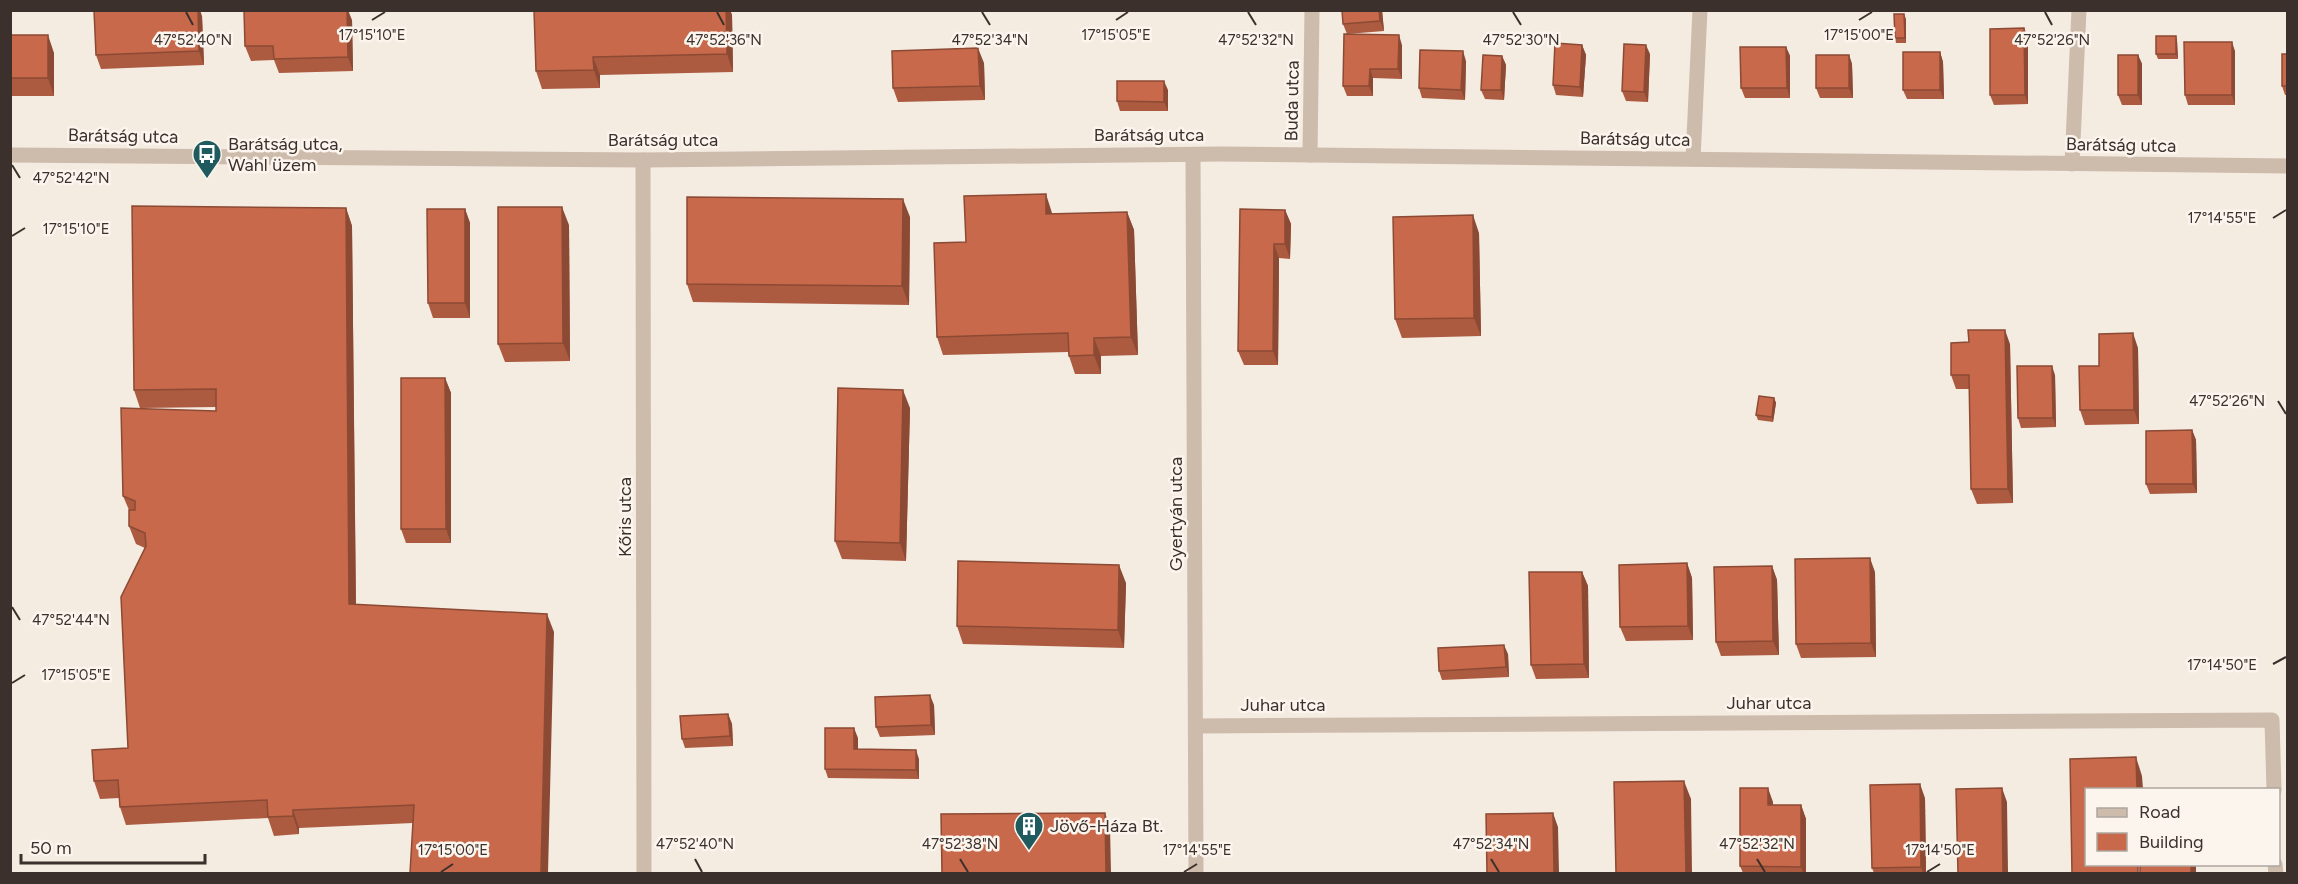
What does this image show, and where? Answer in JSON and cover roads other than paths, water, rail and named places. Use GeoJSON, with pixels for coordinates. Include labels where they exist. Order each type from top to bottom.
{"type":"FeatureCollection","features":[{"type":"Feature","properties":{"kind":"street","name":"Buda utca"},"geometry":{"type":"LineString","coordinates":[[1310,155],[1312,10]]}},
{"type":"Feature","properties":{"kind":"street"},"geometry":{"type":"LineString","coordinates":[[1693,159],[1700,10]]}},
{"type":"Feature","properties":{"kind":"street"},"geometry":{"type":"LineString","coordinates":[[2072,164],[2079,10]]}},
{"type":"Feature","properties":{"kind":"street","name":"Barátság utca"},"geometry":{"type":"LineString","coordinates":[[10,154],[643,160],[1310,155],[2288,166]]}},
{"type":"Feature","properties":{"kind":"street","name":"Gyertyán utca"},"geometry":{"type":"LineString","coordinates":[[1194,155],[1196,873]]}},
{"type":"Feature","properties":{"kind":"street","name":"Kőris utca"},"geometry":{"type":"LineString","coordinates":[[643,160],[644,873]]}},
{"type":"Feature","properties":{"kind":"street","name":"Juhar utca"},"geometry":{"type":"LineString","coordinates":[[1197,726],[2272,720],[2274,788]]}},
{"type":"Feature","properties":{"kind":"place","name":"Barátság utca, Wahl üzem"},"geometry":{"type":"Point","coordinates":[207,180]}},
{"type":"Feature","properties":{"kind":"place","name":"Jövő-Háza Bt."},"geometry":{"type":"Point","coordinates":[1029,852]}}]}
